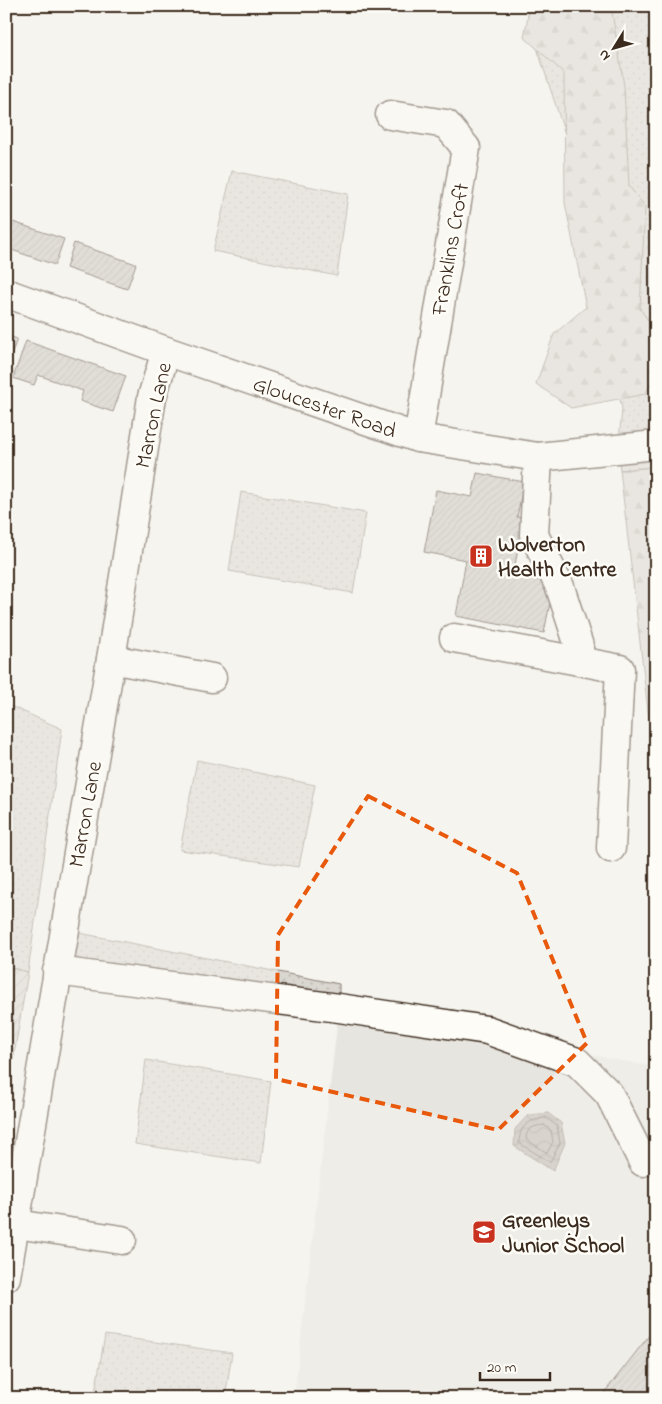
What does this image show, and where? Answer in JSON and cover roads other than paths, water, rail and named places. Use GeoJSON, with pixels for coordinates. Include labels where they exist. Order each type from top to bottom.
{"type":"FeatureCollection","features":[{"type":"Feature","properties":{"kind":"street","name":"Franklins Croft"},"geometry":{"type":"LineString","coordinates":[[390,115],[446,124],[466,148],[418,438]]}},
{"type":"Feature","properties":{"kind":"street","name":"Gloucester Road"},"geometry":{"type":"LineString","coordinates":[[6,293],[166,351],[418,438],[538,457],[656,445]]}},
{"type":"Feature","properties":{"kind":"street","name":"Marron Lane"},"geometry":{"type":"LineString","coordinates":[[6,1277],[111,659],[152,397],[166,351]]}},
{"type":"Feature","properties":{"kind":"street"},"geometry":{"type":"LineString","coordinates":[[538,457],[534,535],[560,587],[579,646],[579,661]]}},
{"type":"Feature","properties":{"kind":"street"},"geometry":{"type":"LineString","coordinates":[[454,638],[620,668],[611,848]]}},
{"type":"Feature","properties":{"kind":"street"},"geometry":{"type":"LineString","coordinates":[[111,659],[212,678]]}},
{"type":"Feature","properties":{"kind":"street"},"geometry":{"type":"LineString","coordinates":[[57,971],[339,1008],[487,1030],[577,1062],[609,1094],[643,1162]]}},
{"type":"Feature","properties":{"kind":"street"},"geometry":{"type":"LineString","coordinates":[[16,1224],[122,1240]]}},
{"type":"Feature","properties":{"kind":"water"},"geometry":{"type":"Polygon","coordinates":[[[548,1113],[561,1123],[565,1143],[553,1171],[514,1146],[515,1129],[528,1115],[548,1113]]]}},
{"type":"Feature","properties":{"kind":"place","name":"Wolverton Health Centre"},"geometry":{"type":"Point","coordinates":[481,556]}},
{"type":"Feature","properties":{"kind":"place","name":"Greenleys Junior School"},"geometry":{"type":"Point","coordinates":[484,1232]}}]}
